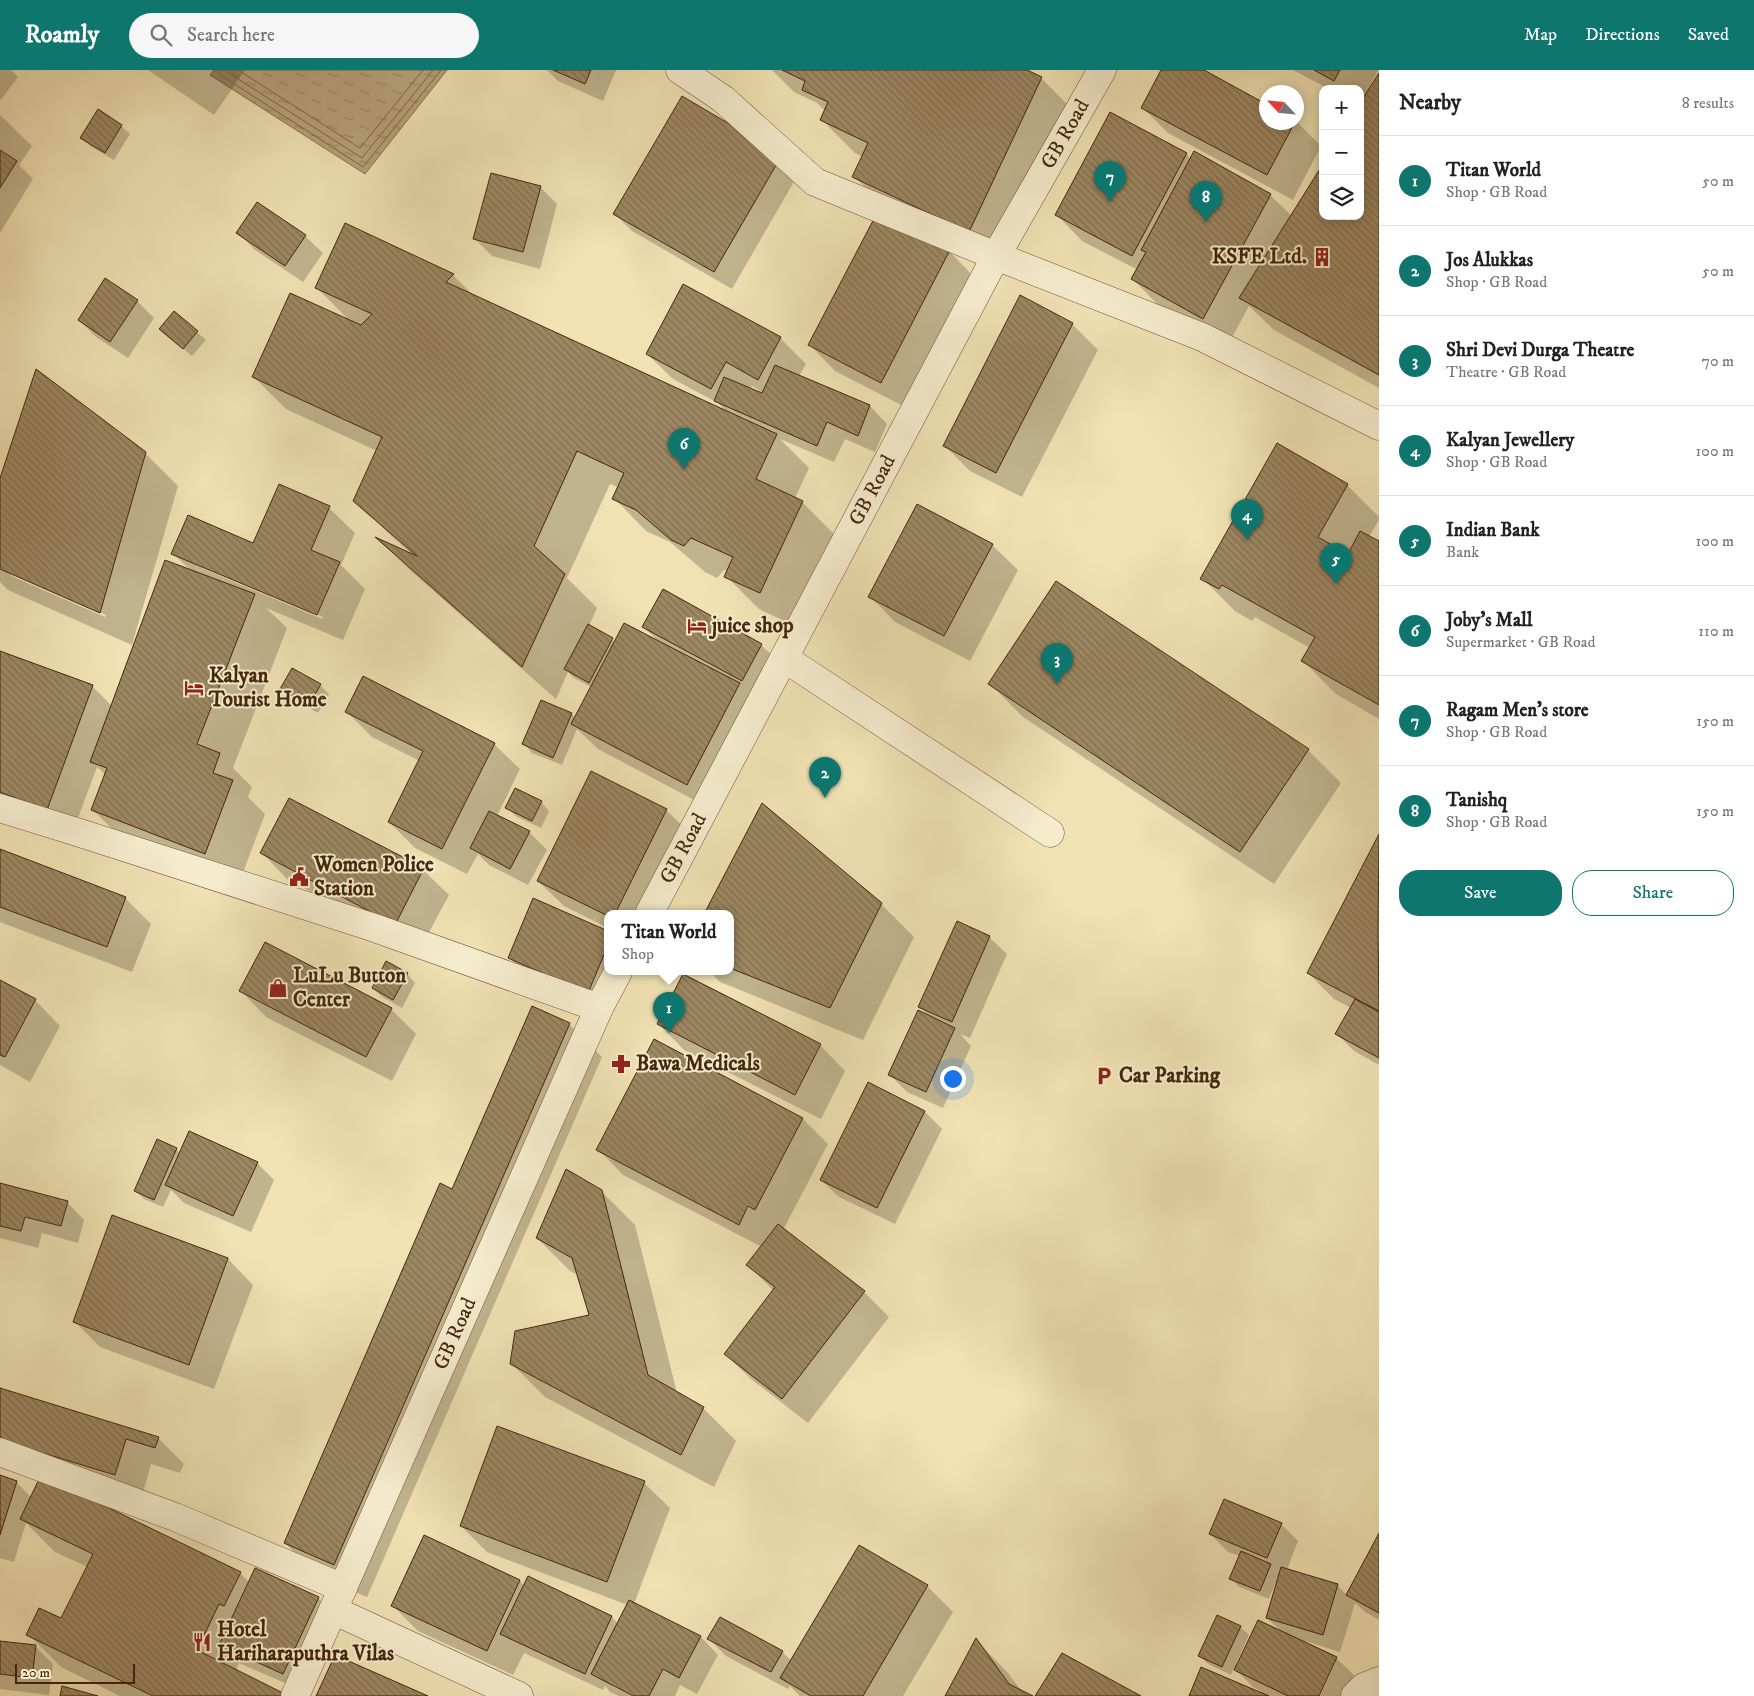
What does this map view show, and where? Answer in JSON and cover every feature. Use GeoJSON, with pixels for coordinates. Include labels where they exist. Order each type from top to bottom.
{"type":"FeatureCollection","features":[{"type":"Feature","properties":{"kind":"street"},"geometry":{"type":"LineString","coordinates":[[680,70],[724,99],[815,182],[1202,337],[1379,426]]}},
{"type":"Feature","properties":{"kind":"street","name":"GB Road"},"geometry":{"type":"LineString","coordinates":[[651,910],[996,256],[1102,70]]}},
{"type":"Feature","properties":{"kind":"street"},"geometry":{"type":"LineString","coordinates":[[784,658],[1050,833]]}},
{"type":"Feature","properties":{"kind":"street"},"geometry":{"type":"LineString","coordinates":[[0,808],[80,832],[372,927],[599,1008]]}},
{"type":"Feature","properties":{"kind":"street","name":"GB Road"},"geometry":{"type":"LineString","coordinates":[[295,1696],[599,1008],[616,975]]}},
{"type":"Feature","properties":{"kind":"street"},"geometry":{"type":"LineString","coordinates":[[0,1452],[175,1517],[338,1599],[520,1696]]}},
{"type":"Feature","properties":{"kind":"street"},"geometry":{"type":"LineString","coordinates":[[1356,1696],[1364,1687],[1379,1681]]}},
{"type":"Feature","properties":{"kind":"water"},"geometry":{"type":"Polygon","coordinates":[[[214,70],[447,70],[365,174],[210,75],[214,70]]]}},
{"type":"Feature","properties":{"kind":"building"},"geometry":{"type":"Polygon","coordinates":[[[553,70],[591,70],[585,84],[553,70]]]}},
{"type":"Feature","properties":{"kind":"building"},"geometry":{"type":"Polygon","coordinates":[[[782,70],[1027,70],[1042,77],[969,232],[852,177],[868,143],[820,120],[828,102],[802,90],[805,81],[782,70]]]}},
{"type":"Feature","properties":{"kind":"building"},"geometry":{"type":"Polygon","coordinates":[[[1161,70],[1204,70],[1259,100],[1259,130],[1291,130],[1267,175],[1141,108],[1161,70]]]}},
{"type":"Feature","properties":{"kind":"building"},"geometry":{"type":"Polygon","coordinates":[[[1314,70],[1340,70],[1334,81],[1314,70]]]}},
{"type":"Feature","properties":{"kind":"building","name":"KSFE Ltd."},"geometry":{"type":"Polygon","coordinates":[[[1379,73],[1379,375],[1239,298],[1319,170],[1319,220],[1364,220],[1364,97],[1379,73]]]}},
{"type":"Feature","properties":{"kind":"building"},"geometry":{"type":"Polygon","coordinates":[[[682,96],[782,155],[714,272],[613,214],[682,96]]]}},
{"type":"Feature","properties":{"kind":"building"},"geometry":{"type":"Polygon","coordinates":[[[98,109],[122,125],[105,153],[80,138],[98,109]]]}},
{"type":"Feature","properties":{"kind":"building"},"geometry":{"type":"Polygon","coordinates":[[[1110,112],[1187,153],[1132,256],[1055,215],[1110,112]]]}},
{"type":"Feature","properties":{"kind":"building"},"geometry":{"type":"Polygon","coordinates":[[[0,150],[17,161],[0,188],[0,150]]]}},
{"type":"Feature","properties":{"kind":"building"},"geometry":{"type":"Polygon","coordinates":[[[1194,151],[1271,194],[1203,319],[1131,279],[1146,252],[1141,250],[1194,151]]]}},
{"type":"Feature","properties":{"kind":"building"},"geometry":{"type":"Polygon","coordinates":[[[491,173],[541,186],[523,252],[473,239],[491,173]]]}},
{"type":"Feature","properties":{"kind":"building"},"geometry":{"type":"Polygon","coordinates":[[[257,202],[306,235],[285,266],[236,233],[257,202]]]}},
{"type":"Feature","properties":{"kind":"building"},"geometry":{"type":"Polygon","coordinates":[[[877,213],[950,250],[881,383],[808,345],[877,213]]]}},
{"type":"Feature","properties":{"kind":"building"},"geometry":{"type":"Polygon","coordinates":[[[345,223],[454,274],[446,282],[777,434],[756,479],[803,501],[760,593],[724,577],[733,557],[691,538],[684,546],[671,540],[636,510],[612,499],[624,473],[577,451],[534,546],[565,574],[522,667],[375,537],[417,556],[353,501],[382,437],[252,377],[290,293],[361,325],[372,314],[315,288],[345,223]]]}},
{"type":"Feature","properties":{"kind":"building"},"geometry":{"type":"Polygon","coordinates":[[[105,278],[138,300],[110,342],[78,320],[105,278]]]}},
{"type":"Feature","properties":{"kind":"building"},"geometry":{"type":"Polygon","coordinates":[[[683,284],[781,337],[758,380],[726,362],[711,389],[646,354],[683,284]]]}},
{"type":"Feature","properties":{"kind":"building"},"geometry":{"type":"Polygon","coordinates":[[[1020,295],[1073,323],[996,473],[943,446],[1020,295]]]}},
{"type":"Feature","properties":{"kind":"building"},"geometry":{"type":"Polygon","coordinates":[[[174,311],[198,331],[183,349],[159,329],[174,311]]]}},
{"type":"Feature","properties":{"kind":"building"},"geometry":{"type":"Polygon","coordinates":[[[775,365],[870,405],[858,436],[827,422],[817,446],[714,401],[724,377],[762,393],[775,365]]]}},
{"type":"Feature","properties":{"kind":"building"},"geometry":{"type":"Polygon","coordinates":[[[36,369],[146,452],[100,613],[0,569],[0,478],[36,369]]]}},
{"type":"Feature","properties":{"kind":"building"},"geometry":{"type":"Polygon","coordinates":[[[1277,443],[1348,484],[1318,537],[1348,554],[1360,531],[1379,541],[1379,705],[1301,661],[1315,637],[1222,585],[1219,589],[1200,579],[1277,443]]]}},
{"type":"Feature","properties":{"kind":"building"},"geometry":{"type":"Polygon","coordinates":[[[279,484],[330,506],[311,550],[340,562],[317,615],[171,554],[188,515],[253,543],[279,484]]]}},
{"type":"Feature","properties":{"kind":"building"},"geometry":{"type":"Polygon","coordinates":[[[917,504],[993,544],[944,636],[868,597],[917,504]]]}},
{"type":"Feature","properties":{"kind":"building"},"geometry":{"type":"Polygon","coordinates":[[[165,560],[255,594],[197,744],[220,753],[213,773],[233,780],[205,854],[91,810],[107,768],[90,762],[165,560]]]}},
{"type":"Feature","properties":{"kind":"building"},"geometry":{"type":"Polygon","coordinates":[[[1056,581],[1309,749],[1240,852],[988,684],[1056,581]]]}},
{"type":"Feature","properties":{"kind":"building"},"geometry":{"type":"Polygon","coordinates":[[[663,589],[762,644],[742,681],[642,627],[663,589]]]}},
{"type":"Feature","properties":{"kind":"building"},"geometry":{"type":"Polygon","coordinates":[[[624,623],[740,683],[687,785],[571,724],[624,623]]]}},
{"type":"Feature","properties":{"kind":"building"},"geometry":{"type":"Polygon","coordinates":[[[588,624],[613,638],[589,683],[564,669],[588,624]]]}},
{"type":"Feature","properties":{"kind":"building"},"geometry":{"type":"Polygon","coordinates":[[[0,651],[93,685],[47,810],[0,792],[0,651]]]}},
{"type":"Feature","properties":{"kind":"building"},"geometry":{"type":"Polygon","coordinates":[[[292,668],[321,684],[309,705],[280,689],[292,668]]]}},
{"type":"Feature","properties":{"kind":"building"},"geometry":{"type":"Polygon","coordinates":[[[363,676],[495,743],[442,849],[388,822],[423,751],[345,712],[363,676]]]}},
{"type":"Feature","properties":{"kind":"building"},"geometry":{"type":"Polygon","coordinates":[[[541,700],[572,713],[553,758],[522,744],[541,700]]]}},
{"type":"Feature","properties":{"kind":"building"},"geometry":{"type":"Polygon","coordinates":[[[591,771],[667,809],[617,910],[604,910],[604,914],[537,881],[591,771]]]}},
{"type":"Feature","properties":{"kind":"building"},"geometry":{"type":"Polygon","coordinates":[[[515,788],[542,801],[532,821],[505,808],[515,788]]]}},
{"type":"Feature","properties":{"kind":"building"},"geometry":{"type":"Polygon","coordinates":[[[289,798],[424,868],[395,925],[260,853],[289,798]]]}},
{"type":"Feature","properties":{"kind":"building"},"geometry":{"type":"Polygon","coordinates":[[[762,803],[882,903],[830,1008],[734,970],[734,910],[706,910],[762,803]]]}},
{"type":"Feature","properties":{"kind":"building"},"geometry":{"type":"Polygon","coordinates":[[[489,811],[530,831],[510,869],[470,848],[489,811]]]}},
{"type":"Feature","properties":{"kind":"building"},"geometry":{"type":"Polygon","coordinates":[[[1379,834],[1378,930],[1379,1011],[1307,973],[1379,834]]]}},
{"type":"Feature","properties":{"kind":"building"},"geometry":{"type":"Polygon","coordinates":[[[0,849],[126,897],[107,947],[0,907],[0,849]]]}},
{"type":"Feature","properties":{"kind":"building"},"geometry":{"type":"Polygon","coordinates":[[[533,898],[604,929],[604,955],[588,993],[508,958],[533,898]]]}},
{"type":"Feature","properties":{"kind":"building"},"geometry":{"type":"Polygon","coordinates":[[[957,921],[990,936],[952,1022],[918,1007],[957,921]]]}},
{"type":"Feature","properties":{"kind":"building"},"geometry":{"type":"Polygon","coordinates":[[[265,942],[392,1008],[366,1057],[239,991],[265,942]]]}},
{"type":"Feature","properties":{"kind":"building"},"geometry":{"type":"Polygon","coordinates":[[[386,961],[408,973],[393,1000],[372,988],[386,961]]]}},
{"type":"Feature","properties":{"kind":"building"},"geometry":{"type":"Polygon","coordinates":[[[682,975],[685,975],[821,1044],[795,1095],[657,1024],[682,975]]]}},
{"type":"Feature","properties":{"kind":"building"},"geometry":{"type":"Polygon","coordinates":[[[0,980],[36,999],[5,1057],[0,1055],[0,980]]]}},
{"type":"Feature","properties":{"kind":"building"},"geometry":{"type":"Polygon","coordinates":[[[1355,999],[1379,1012],[1379,1058],[1335,1034],[1355,999]]]}},
{"type":"Feature","properties":{"kind":"building"},"geometry":{"type":"Polygon","coordinates":[[[532,1006],[570,1023],[334,1565],[284,1543],[440,1183],[452,1189],[532,1006]]]}},
{"type":"Feature","properties":{"kind":"building"},"geometry":{"type":"Polygon","coordinates":[[[918,1010],[955,1028],[926,1092],[888,1075],[918,1010]]]}},
{"type":"Feature","properties":{"kind":"building"},"geometry":{"type":"Polygon","coordinates":[[[654,1039],[803,1118],[755,1210],[748,1206],[739,1225],[596,1150],[654,1039]]]}},
{"type":"Feature","properties":{"kind":"building"},"geometry":{"type":"Polygon","coordinates":[[[868,1082],[925,1111],[877,1208],[820,1180],[868,1082]]]}},
{"type":"Feature","properties":{"kind":"building"},"geometry":{"type":"Polygon","coordinates":[[[189,1131],[258,1162],[233,1216],[165,1185],[189,1131]]]}},
{"type":"Feature","properties":{"kind":"building"},"geometry":{"type":"Polygon","coordinates":[[[157,1139],[177,1148],[154,1200],[134,1191],[157,1139]]]}},
{"type":"Feature","properties":{"kind":"building"},"geometry":{"type":"Polygon","coordinates":[[[566,1169],[602,1190],[648,1375],[704,1407],[681,1455],[510,1364],[515,1331],[589,1315],[572,1258],[536,1238],[566,1169]]]}},
{"type":"Feature","properties":{"kind":"building"},"geometry":{"type":"Polygon","coordinates":[[[0,1183],[68,1201],[61,1226],[25,1217],[21,1231],[0,1226],[0,1183]]]}},
{"type":"Feature","properties":{"kind":"building"},"geometry":{"type":"Polygon","coordinates":[[[112,1215],[228,1258],[189,1365],[73,1322],[112,1215]]]}},
{"type":"Feature","properties":{"kind":"building"},"geometry":{"type":"Polygon","coordinates":[[[778,1224],[865,1291],[782,1399],[724,1354],[775,1287],[746,1265],[778,1224]]]}},
{"type":"Feature","properties":{"kind":"building"},"geometry":{"type":"Polygon","coordinates":[[[0,1388],[159,1437],[155,1448],[126,1439],[115,1475],[0,1440],[0,1388]]]}},
{"type":"Feature","properties":{"kind":"building"},"geometry":{"type":"Polygon","coordinates":[[[497,1426],[645,1481],[607,1582],[460,1526],[497,1426]]]}},
{"type":"Feature","properties":{"kind":"building"},"geometry":{"type":"Polygon","coordinates":[[[0,1475],[17,1481],[0,1535],[0,1475]]]}},
{"type":"Feature","properties":{"kind":"building"},"geometry":{"type":"Polygon","coordinates":[[[41,1475],[241,1572],[224,1606],[219,1604],[197,1650],[289,1696],[153,1696],[26,1635],[39,1608],[61,1618],[93,1554],[20,1519],[41,1475]]]}},
{"type":"Feature","properties":{"kind":"building"},"geometry":{"type":"Polygon","coordinates":[[[1224,1499],[1282,1523],[1267,1558],[1209,1534],[1224,1499]]]}},
{"type":"Feature","properties":{"kind":"building"},"geometry":{"type":"Polygon","coordinates":[[[1379,1533],[1379,1613],[1346,1595],[1379,1533]]]}},
{"type":"Feature","properties":{"kind":"building"},"geometry":{"type":"Polygon","coordinates":[[[424,1535],[520,1580],[487,1651],[391,1606],[424,1535]]]}},
{"type":"Feature","properties":{"kind":"building"},"geometry":{"type":"Polygon","coordinates":[[[859,1545],[928,1585],[863,1696],[811,1696],[780,1678],[859,1545]]]}},
{"type":"Feature","properties":{"kind":"building"},"geometry":{"type":"Polygon","coordinates":[[[1241,1551],[1271,1564],[1260,1591],[1229,1579],[1241,1551]]]}},
{"type":"Feature","properties":{"kind":"building"},"geometry":{"type":"Polygon","coordinates":[[[1281,1567],[1338,1584],[1323,1635],[1266,1618],[1281,1567]]]}},
{"type":"Feature","properties":{"kind":"building"},"geometry":{"type":"Polygon","coordinates":[[[255,1568],[319,1597],[283,1674],[219,1645],[255,1568]]]}},
{"type":"Feature","properties":{"kind":"building"},"geometry":{"type":"Polygon","coordinates":[[[528,1576],[612,1616],[585,1674],[500,1634],[528,1576]]]}},
{"type":"Feature","properties":{"kind":"building"},"geometry":{"type":"Polygon","coordinates":[[[629,1600],[701,1636],[679,1678],[663,1669],[649,1696],[633,1696],[591,1674],[629,1600]]]}},
{"type":"Feature","properties":{"kind":"building"},"geometry":{"type":"Polygon","coordinates":[[[1217,1615],[1241,1626],[1222,1667],[1198,1656],[1217,1615]]]}},
{"type":"Feature","properties":{"kind":"building"},"geometry":{"type":"Polygon","coordinates":[[[720,1617],[783,1651],[771,1672],[707,1639],[720,1617]]]}},
{"type":"Feature","properties":{"kind":"building"},"geometry":{"type":"Polygon","coordinates":[[[1258,1620],[1337,1657],[1319,1696],[1288,1696],[1234,1670],[1258,1620]]]}},
{"type":"Feature","properties":{"kind":"building"},"geometry":{"type":"Polygon","coordinates":[[[976,1638],[1009,1684],[1033,1696],[945,1696],[976,1638]]]}},
{"type":"Feature","properties":{"kind":"building"},"geometry":{"type":"Polygon","coordinates":[[[0,1641],[36,1645],[32,1678],[0,1674],[0,1641]]]}},
{"type":"Feature","properties":{"kind":"building"},"geometry":{"type":"Polygon","coordinates":[[[1062,1653],[1141,1696],[1035,1696],[1062,1653]]]}},
{"type":"Feature","properties":{"kind":"building"},"geometry":{"type":"Polygon","coordinates":[[[335,1655],[428,1696],[316,1696],[335,1655]]]}},
{"type":"Feature","properties":{"kind":"building"},"geometry":{"type":"Polygon","coordinates":[[[1201,1667],[1269,1696],[1189,1696],[1201,1667]]]}},
{"type":"Feature","properties":{"kind":"building"},"geometry":{"type":"Polygon","coordinates":[[[62,1686],[98,1696],[60,1696],[62,1686]]]}},
{"type":"Feature","properties":{"kind":"place","name":"Ragam Men's store"},"geometry":{"type":"Point","coordinates":[1110,202]}},
{"type":"Feature","properties":{"kind":"place","name":"Tanishq"},"geometry":{"type":"Point","coordinates":[1206,222]}},
{"type":"Feature","properties":{"kind":"place","name":"KSFE Ltd."},"geometry":{"type":"Point","coordinates":[1322,257]}},
{"type":"Feature","properties":{"kind":"place","name":"Joby's Mall"},"geometry":{"type":"Point","coordinates":[684,469]}},
{"type":"Feature","properties":{"kind":"place","name":"Kalyan Jewellery"},"geometry":{"type":"Point","coordinates":[1247,540]}},
{"type":"Feature","properties":{"kind":"place","name":"Indian Bank"},"geometry":{"type":"Point","coordinates":[1336,584]}},
{"type":"Feature","properties":{"kind":"place","name":"juice shop"},"geometry":{"type":"Point","coordinates":[697,626]}},
{"type":"Feature","properties":{"kind":"place","name":"Shri Devi Durga Theatre"},"geometry":{"type":"Point","coordinates":[1057,684]}},
{"type":"Feature","properties":{"kind":"place","name":"Kalyan Tourist Home"},"geometry":{"type":"Point","coordinates":[194,688]}},
{"type":"Feature","properties":{"kind":"place","name":"Jos Alukkas"},"geometry":{"type":"Point","coordinates":[825,798]}},
{"type":"Feature","properties":{"kind":"place","name":"Women Police Station"},"geometry":{"type":"Point","coordinates":[299,877]}},
{"type":"Feature","properties":{"kind":"place","name":"LuLu Button Center"},"geometry":{"type":"Point","coordinates":[278,988]}},
{"type":"Feature","properties":{"kind":"place","name":"Titan World"},"geometry":{"type":"Point","coordinates":[669,1033]}},
{"type":"Feature","properties":{"kind":"place","name":"Bawa Medicals"},"geometry":{"type":"Point","coordinates":[621,1064]}},
{"type":"Feature","properties":{"kind":"place","name":"Car Parking"},"geometry":{"type":"Point","coordinates":[1104,1076]}},
{"type":"Feature","properties":{"kind":"place","name":"Hotel Hariharaputhra Vilas"},"geometry":{"type":"Point","coordinates":[202,1642]}}]}
